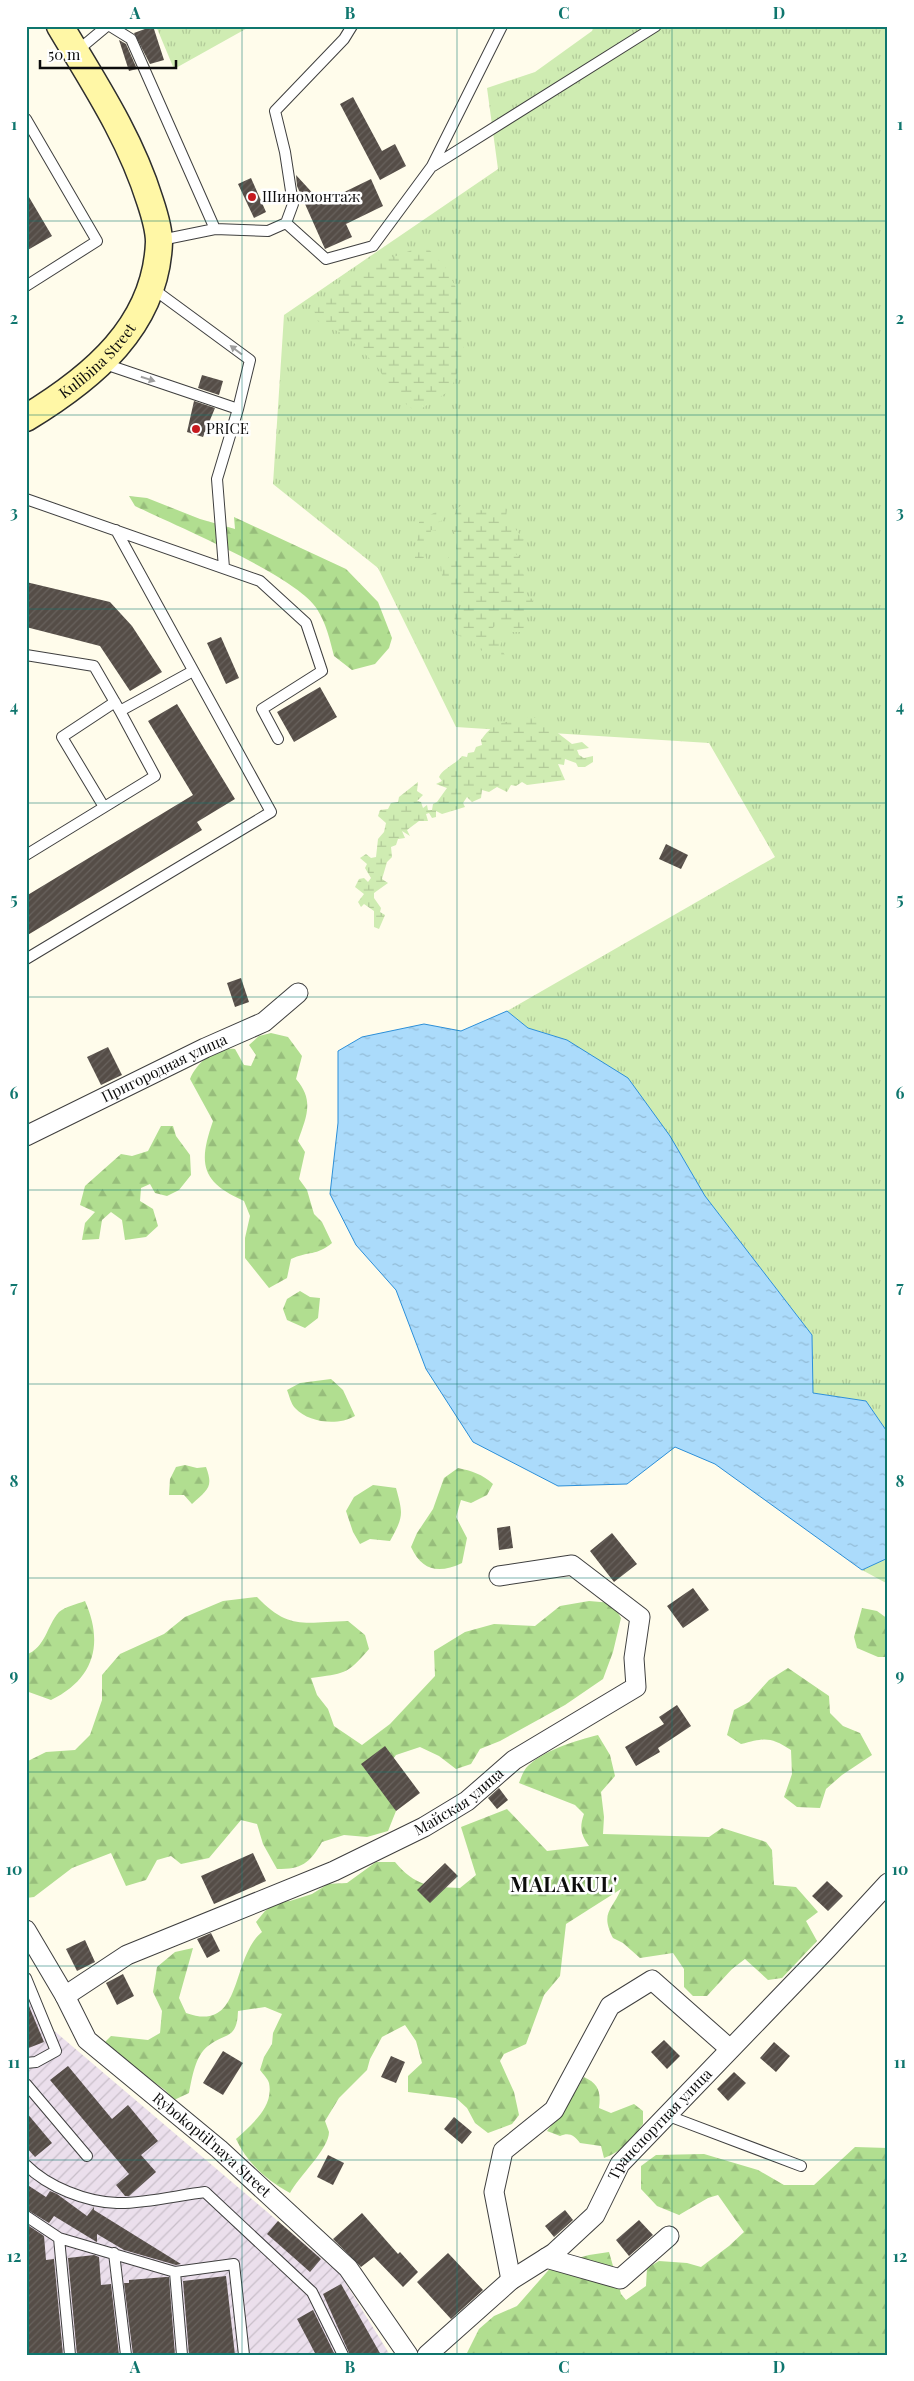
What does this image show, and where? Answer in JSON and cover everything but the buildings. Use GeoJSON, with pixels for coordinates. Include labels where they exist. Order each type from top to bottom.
{"type":"FeatureCollection","features":[{"type":"Feature","properties":{"kind":"main road"},"geometry":{"type":"LineString","coordinates":[[60,26],[119,124],[141,172],[159,240]]}},
{"type":"Feature","properties":{"kind":"main road","name":"Kulibina Street"},"geometry":{"type":"LineString","coordinates":[[26,418],[49,404],[101,363],[134,326],[152,288],[159,240]]}},
{"type":"Feature","properties":{"kind":"street","name":"Пригородная улица"},"geometry":{"type":"LineString","coordinates":[[26,1136],[205,1048],[264,1022],[298,993]]}},
{"type":"Feature","properties":{"kind":"street","name":"Майская улица"},"geometry":{"type":"LineString","coordinates":[[65,1996],[127,1956],[334,1871],[424,1827],[467,1801],[514,1760],[636,1687],[634,1658],[640,1617],[572,1564],[499,1576]]}},
{"type":"Feature","properties":{"kind":"street","name":"Транспортная улица"},"geometry":{"type":"LineString","coordinates":[[427,2355],[512,2280],[546,2258],[595,2215],[620,2164],[888,1883]]}},
{"type":"Feature","properties":{"kind":"street","name":"Rybokoptil'naya Street"},"geometry":{"type":"LineString","coordinates":[[26,1930],[65,1996],[87,2040],[219,2149],[348,2268],[408,2355]]}},
{"type":"Feature","properties":{"kind":"street"},"geometry":{"type":"LineString","coordinates":[[512,2280],[494,2192],[503,2151],[554,2110],[610,2006],[652,1980],[730,2049]]}},
{"type":"Feature","properties":{"kind":"street"},"geometry":{"type":"LineString","coordinates":[[546,2258],[620,2279],[669,2236]]}},
{"type":"Feature","properties":{"kind":"lane"},"geometry":{"type":"LineString","coordinates":[[75,52],[109,26],[131,39],[215,229]]}},
{"type":"Feature","properties":{"kind":"lane"},"geometry":{"type":"LineString","coordinates":[[159,240],[215,229],[268,231],[286,223],[293,204],[285,152],[275,111],[344,39],[352,26]]}},
{"type":"Feature","properties":{"kind":"lane"},"geometry":{"type":"LineString","coordinates":[[286,223],[326,259],[373,246],[432,166],[502,26]]}},
{"type":"Feature","properties":{"kind":"lane"},"geometry":{"type":"LineString","coordinates":[[432,166],[656,26]]}},
{"type":"Feature","properties":{"kind":"lane"},"geometry":{"type":"LineString","coordinates":[[26,119],[97,241],[26,286]]}},
{"type":"Feature","properties":{"kind":"lane"},"geometry":{"type":"LineString","coordinates":[[152,288],[250,360],[238,409],[217,479],[224,568]]}},
{"type":"Feature","properties":{"kind":"lane"},"geometry":{"type":"LineString","coordinates":[[101,363],[238,409]]}},
{"type":"Feature","properties":{"kind":"lane"},"geometry":{"type":"LineString","coordinates":[[26,499],[260,581],[306,623],[322,672],[262,709],[278,739]]}},
{"type":"Feature","properties":{"kind":"lane"},"geometry":{"type":"LineString","coordinates":[[26,959],[271,812],[116,530]]}},
{"type":"Feature","properties":{"kind":"lane"},"geometry":{"type":"LineString","coordinates":[[26,655],[94,666],[155,776],[26,855]]}},
{"type":"Feature","properties":{"kind":"lane"},"geometry":{"type":"LineString","coordinates":[[104,807],[62,737],[118,707],[193,671]]}},
{"type":"Feature","properties":{"kind":"lane"},"geometry":{"type":"LineString","coordinates":[[26,1978],[56,2051],[36,2062],[26,2063]]}},
{"type":"Feature","properties":{"kind":"lane"},"geometry":{"type":"LineString","coordinates":[[26,2084],[87,2156]]}},
{"type":"Feature","properties":{"kind":"lane"},"geometry":{"type":"LineString","coordinates":[[666,2116],[801,2166]]}},
{"type":"Feature","properties":{"kind":"lane"},"geometry":{"type":"LineString","coordinates":[[26,2165],[37,2175],[82,2197],[118,2203],[206,2192],[312,2292],[343,2355]]}},
{"type":"Feature","properties":{"kind":"lane"},"geometry":{"type":"LineString","coordinates":[[26,2216],[59,2238],[175,2272],[234,2264],[244,2355]]}},
{"type":"Feature","properties":{"kind":"lane"},"geometry":{"type":"LineString","coordinates":[[59,2238],[70,2355]]}},
{"type":"Feature","properties":{"kind":"lane"},"geometry":{"type":"LineString","coordinates":[[114,2253],[126,2355]]}},
{"type":"Feature","properties":{"kind":"lane"},"geometry":{"type":"LineString","coordinates":[[175,2272],[182,2355]]}},
{"type":"Feature","properties":{"kind":"shaded area"},"geometry":{"type":"Polygon","coordinates":[[[26,1967],[52,2029],[340,2274],[390,2355],[26,2355],[26,1967]]]}},
{"type":"Feature","properties":{"kind":"green space"},"geometry":{"type":"Polygon","coordinates":[[[156,26],[251,26],[174,69],[156,26]]]}},
{"type":"Feature","properties":{"kind":"green space"},"geometry":{"type":"Polygon","coordinates":[[[594,26],[888,26],[888,1433],[866,1401],[813,1393],[812,1335],[705,1196],[670,1136],[567,1040],[528,1028],[507,1011],[775,857],[709,743],[456,727],[378,568],[273,484],[284,315],[498,169],[487,88],[535,72],[592,31],[594,26]]]}},
{"type":"Feature","properties":{"kind":"green space"},"geometry":{"type":"Polygon","coordinates":[[[425,245],[445,267],[461,297],[464,353],[451,390],[416,412],[396,396],[376,365],[348,337],[317,320],[314,310],[362,269],[425,245]]]}},
{"type":"Feature","properties":{"kind":"green space"},"geometry":{"type":"Polygon","coordinates":[[[129,496],[147,498],[200,519],[235,529],[234,517],[346,569],[378,602],[392,638],[389,648],[375,664],[352,670],[334,656],[323,620],[317,609],[305,596],[286,582],[233,552],[135,506],[129,496]]]}},
{"type":"Feature","properties":{"kind":"green space"},"geometry":{"type":"Polygon","coordinates":[[[462,505],[468,509],[488,511],[490,515],[501,512],[505,507],[507,509],[506,517],[524,540],[516,546],[515,553],[522,560],[520,571],[530,580],[523,583],[528,598],[534,599],[530,611],[522,611],[519,614],[526,624],[521,632],[512,632],[512,625],[503,623],[496,625],[491,630],[503,639],[500,646],[508,661],[504,665],[492,650],[482,651],[470,639],[456,635],[454,613],[461,608],[462,599],[442,576],[441,564],[456,551],[457,538],[452,527],[456,509],[462,505]]]}},
{"type":"Feature","properties":{"kind":"green space"},"geometry":{"type":"Polygon","coordinates":[[[437,511],[442,513],[443,520],[437,523],[436,531],[431,530],[430,541],[424,551],[427,561],[424,565],[420,561],[415,563],[419,522],[437,511]]]}},
{"type":"Feature","properties":{"kind":"green space"},"geometry":{"type":"Polygon","coordinates":[[[528,711],[534,718],[537,717],[572,744],[582,742],[589,748],[577,750],[579,755],[584,758],[593,756],[593,762],[585,767],[578,767],[576,763],[565,759],[564,765],[558,764],[565,780],[527,785],[522,782],[516,786],[511,785],[507,792],[497,787],[489,792],[482,790],[481,798],[472,802],[467,797],[463,803],[465,807],[442,814],[436,811],[436,817],[432,818],[429,813],[426,814],[428,821],[419,821],[407,830],[410,836],[402,831],[405,838],[398,839],[396,845],[391,847],[392,857],[387,862],[382,879],[388,883],[374,893],[374,898],[381,908],[380,912],[385,915],[379,929],[374,927],[374,911],[364,904],[361,907],[358,902],[364,894],[355,887],[359,879],[364,878],[368,882],[371,878],[365,868],[367,864],[360,858],[366,854],[371,858],[376,857],[378,839],[384,832],[386,823],[378,816],[380,810],[388,809],[391,803],[398,802],[399,797],[418,782],[417,791],[423,795],[417,801],[421,802],[423,808],[427,805],[428,810],[432,810],[433,804],[437,802],[447,788],[436,784],[442,781],[439,777],[443,771],[462,756],[467,757],[468,753],[474,752],[476,747],[482,745],[481,740],[495,725],[504,722],[515,722],[521,718],[528,717],[528,711]]]}},
{"type":"Feature","properties":{"kind":"green space"},"geometry":{"type":"Polygon","coordinates":[[[271,1033],[288,1037],[302,1056],[296,1079],[305,1095],[307,1109],[298,1141],[305,1152],[299,1179],[307,1190],[314,1214],[322,1222],[332,1243],[317,1252],[291,1259],[287,1278],[269,1288],[245,1258],[245,1238],[250,1216],[244,1201],[219,1187],[211,1179],[207,1170],[205,1149],[213,1121],[190,1079],[202,1062],[221,1050],[235,1049],[244,1065],[251,1066],[256,1055],[249,1045],[259,1036],[271,1033]]]}},
{"type":"Feature","properties":{"kind":"green space"},"geometry":{"type":"Polygon","coordinates":[[[161,1126],[173,1126],[176,1136],[190,1155],[191,1175],[179,1190],[167,1196],[155,1193],[150,1184],[141,1188],[140,1201],[153,1209],[158,1226],[146,1237],[125,1240],[122,1220],[111,1212],[102,1220],[99,1239],[82,1240],[85,1223],[95,1212],[80,1205],[85,1186],[121,1154],[132,1156],[148,1151],[161,1126]]]}},
{"type":"Feature","properties":{"kind":"green space"},"geometry":{"type":"Polygon","coordinates":[[[300,1291],[310,1297],[320,1298],[318,1318],[305,1328],[287,1320],[283,1309],[287,1299],[300,1291]]]}},
{"type":"Feature","properties":{"kind":"green space"},"geometry":{"type":"Polygon","coordinates":[[[331,1379],[343,1390],[355,1416],[332,1422],[316,1420],[301,1413],[291,1402],[287,1390],[300,1383],[331,1379]]]}},
{"type":"Feature","properties":{"kind":"green space"},"geometry":{"type":"Polygon","coordinates":[[[185,1465],[197,1468],[206,1467],[208,1474],[208,1488],[192,1504],[184,1495],[169,1495],[170,1479],[176,1467],[185,1465]]]}},
{"type":"Feature","properties":{"kind":"green space"},"geometry":{"type":"Polygon","coordinates":[[[458,1468],[477,1473],[493,1484],[487,1495],[471,1503],[461,1500],[456,1517],[467,1538],[462,1563],[446,1569],[432,1568],[420,1561],[411,1547],[417,1533],[433,1509],[444,1478],[458,1468]]]}},
{"type":"Feature","properties":{"kind":"green space"},"geometry":{"type":"Polygon","coordinates":[[[373,1485],[396,1488],[401,1510],[400,1520],[390,1541],[370,1539],[360,1544],[353,1532],[346,1511],[354,1497],[373,1485]]]}},
{"type":"Feature","properties":{"kind":"green space"},"geometry":{"type":"Polygon","coordinates":[[[888,1558],[888,1584],[862,1570],[888,1558]]]}},
{"type":"Feature","properties":{"kind":"green space"},"geometry":{"type":"Polygon","coordinates":[[[257,1597],[268,1608],[289,1620],[309,1623],[348,1621],[365,1635],[369,1649],[349,1669],[338,1674],[311,1678],[317,1695],[328,1709],[334,1726],[362,1745],[390,1724],[435,1676],[434,1651],[465,1632],[494,1624],[535,1626],[560,1606],[589,1601],[612,1603],[621,1618],[613,1652],[603,1679],[565,1705],[500,1741],[480,1749],[471,1764],[456,1769],[439,1756],[420,1747],[396,1755],[383,1772],[396,1811],[388,1831],[367,1837],[344,1835],[322,1842],[313,1856],[304,1864],[293,1868],[277,1869],[263,1844],[257,1824],[241,1820],[209,1858],[181,1864],[171,1856],[157,1860],[146,1880],[126,1886],[111,1853],[72,1868],[34,1897],[26,1898],[26,1762],[46,1752],[75,1750],[90,1735],[102,1700],[102,1675],[120,1654],[164,1634],[185,1617],[223,1601],[257,1597]]]}},
{"type":"Feature","properties":{"kind":"green space"},"geometry":{"type":"Polygon","coordinates":[[[85,1601],[94,1632],[94,1646],[86,1671],[77,1682],[51,1700],[26,1691],[26,1655],[42,1642],[59,1612],[85,1601]]]}},
{"type":"Feature","properties":{"kind":"green space"},"geometry":{"type":"Polygon","coordinates":[[[862,1608],[877,1611],[888,1619],[888,1657],[878,1657],[857,1648],[854,1637],[862,1608]]]}},
{"type":"Feature","properties":{"kind":"green space"},"geometry":{"type":"Polygon","coordinates":[[[788,1668],[829,1696],[830,1713],[843,1726],[860,1733],[872,1755],[842,1775],[826,1789],[820,1808],[797,1807],[784,1797],[792,1774],[791,1750],[772,1740],[756,1740],[741,1744],[727,1735],[734,1710],[749,1702],[769,1680],[788,1668]]]}},
{"type":"Feature","properties":{"kind":"green space"},"geometry":{"type":"Polygon","coordinates":[[[598,1735],[610,1755],[615,1776],[601,1792],[604,1817],[603,1834],[709,1837],[722,1828],[766,1842],[772,1850],[774,1885],[796,1887],[818,1912],[806,1921],[817,1941],[782,1978],[768,1980],[745,1959],[732,1969],[707,1996],[693,1996],[684,1987],[684,1969],[673,1953],[640,1958],[623,1943],[613,1938],[607,1917],[621,1889],[566,1924],[560,1976],[544,1995],[526,2044],[504,2054],[500,2061],[514,2092],[519,2115],[512,2124],[488,2133],[475,2123],[467,2108],[456,2098],[408,2092],[408,2076],[422,2063],[416,2041],[405,2025],[382,2037],[370,2059],[367,2070],[339,2098],[325,2121],[329,2132],[328,2139],[290,2193],[273,2183],[252,2164],[236,2139],[260,2115],[268,2100],[270,2092],[269,2083],[260,2070],[264,2057],[272,2044],[273,2033],[282,2014],[265,2007],[238,2011],[233,2031],[208,2046],[200,2055],[189,2093],[174,2100],[165,2090],[120,2058],[105,2042],[111,2036],[148,2040],[160,2033],[162,2011],[153,1992],[157,1967],[175,1952],[193,1948],[179,1998],[186,2013],[205,2017],[218,2013],[227,2003],[252,1944],[262,1932],[256,1922],[265,1911],[278,1902],[290,1901],[312,1894],[328,1884],[347,1883],[376,1862],[395,1862],[409,1876],[424,1884],[460,1888],[476,1875],[461,1827],[507,1809],[547,1851],[589,1846],[582,1831],[584,1814],[575,1805],[519,1783],[526,1768],[541,1756],[570,1743],[598,1735]]]}},
{"type":"Feature","properties":{"kind":"green space"},"geometry":{"type":"Polygon","coordinates":[[[584,2077],[598,2089],[600,2097],[599,2108],[611,2113],[634,2104],[643,2111],[643,2124],[635,2135],[622,2148],[604,2158],[601,2146],[580,2143],[571,2135],[560,2136],[547,2131],[565,2108],[584,2077]]]}},
{"type":"Feature","properties":{"kind":"green space"},"geometry":{"type":"Polygon","coordinates":[[[855,2147],[888,2148],[888,2241],[885,2246],[888,2247],[888,2355],[466,2355],[479,2329],[494,2316],[517,2306],[553,2265],[589,2255],[609,2252],[621,2294],[626,2300],[646,2286],[647,2268],[659,2261],[687,2263],[701,2267],[744,2232],[718,2195],[708,2198],[679,2215],[657,2206],[641,2189],[641,2166],[656,2155],[704,2154],[758,2170],[784,2185],[814,2185],[855,2147]]]}},
{"type":"Feature","properties":{"kind":"water"},"geometry":{"type":"Polygon","coordinates":[[[507,1011],[528,1028],[567,1040],[628,1078],[670,1136],[705,1196],[812,1335],[813,1393],[866,1401],[888,1433],[888,1558],[862,1570],[715,1464],[675,1447],[627,1484],[558,1486],[473,1442],[426,1369],[396,1290],[356,1245],[330,1194],[338,1123],[338,1051],[362,1037],[424,1024],[461,1031],[507,1011]]]}},
{"type":"Feature","properties":{"kind":"place","name":"Шиномонтаж"},"geometry":{"type":"Point","coordinates":[252,197]}},
{"type":"Feature","properties":{"kind":"place","name":"PRICE"},"geometry":{"type":"Point","coordinates":[196,429]}},
{"type":"Feature","properties":{"kind":"district","name":"MALAKUL'"},"geometry":{"type":"Point","coordinates":[564,1885]}}]}
